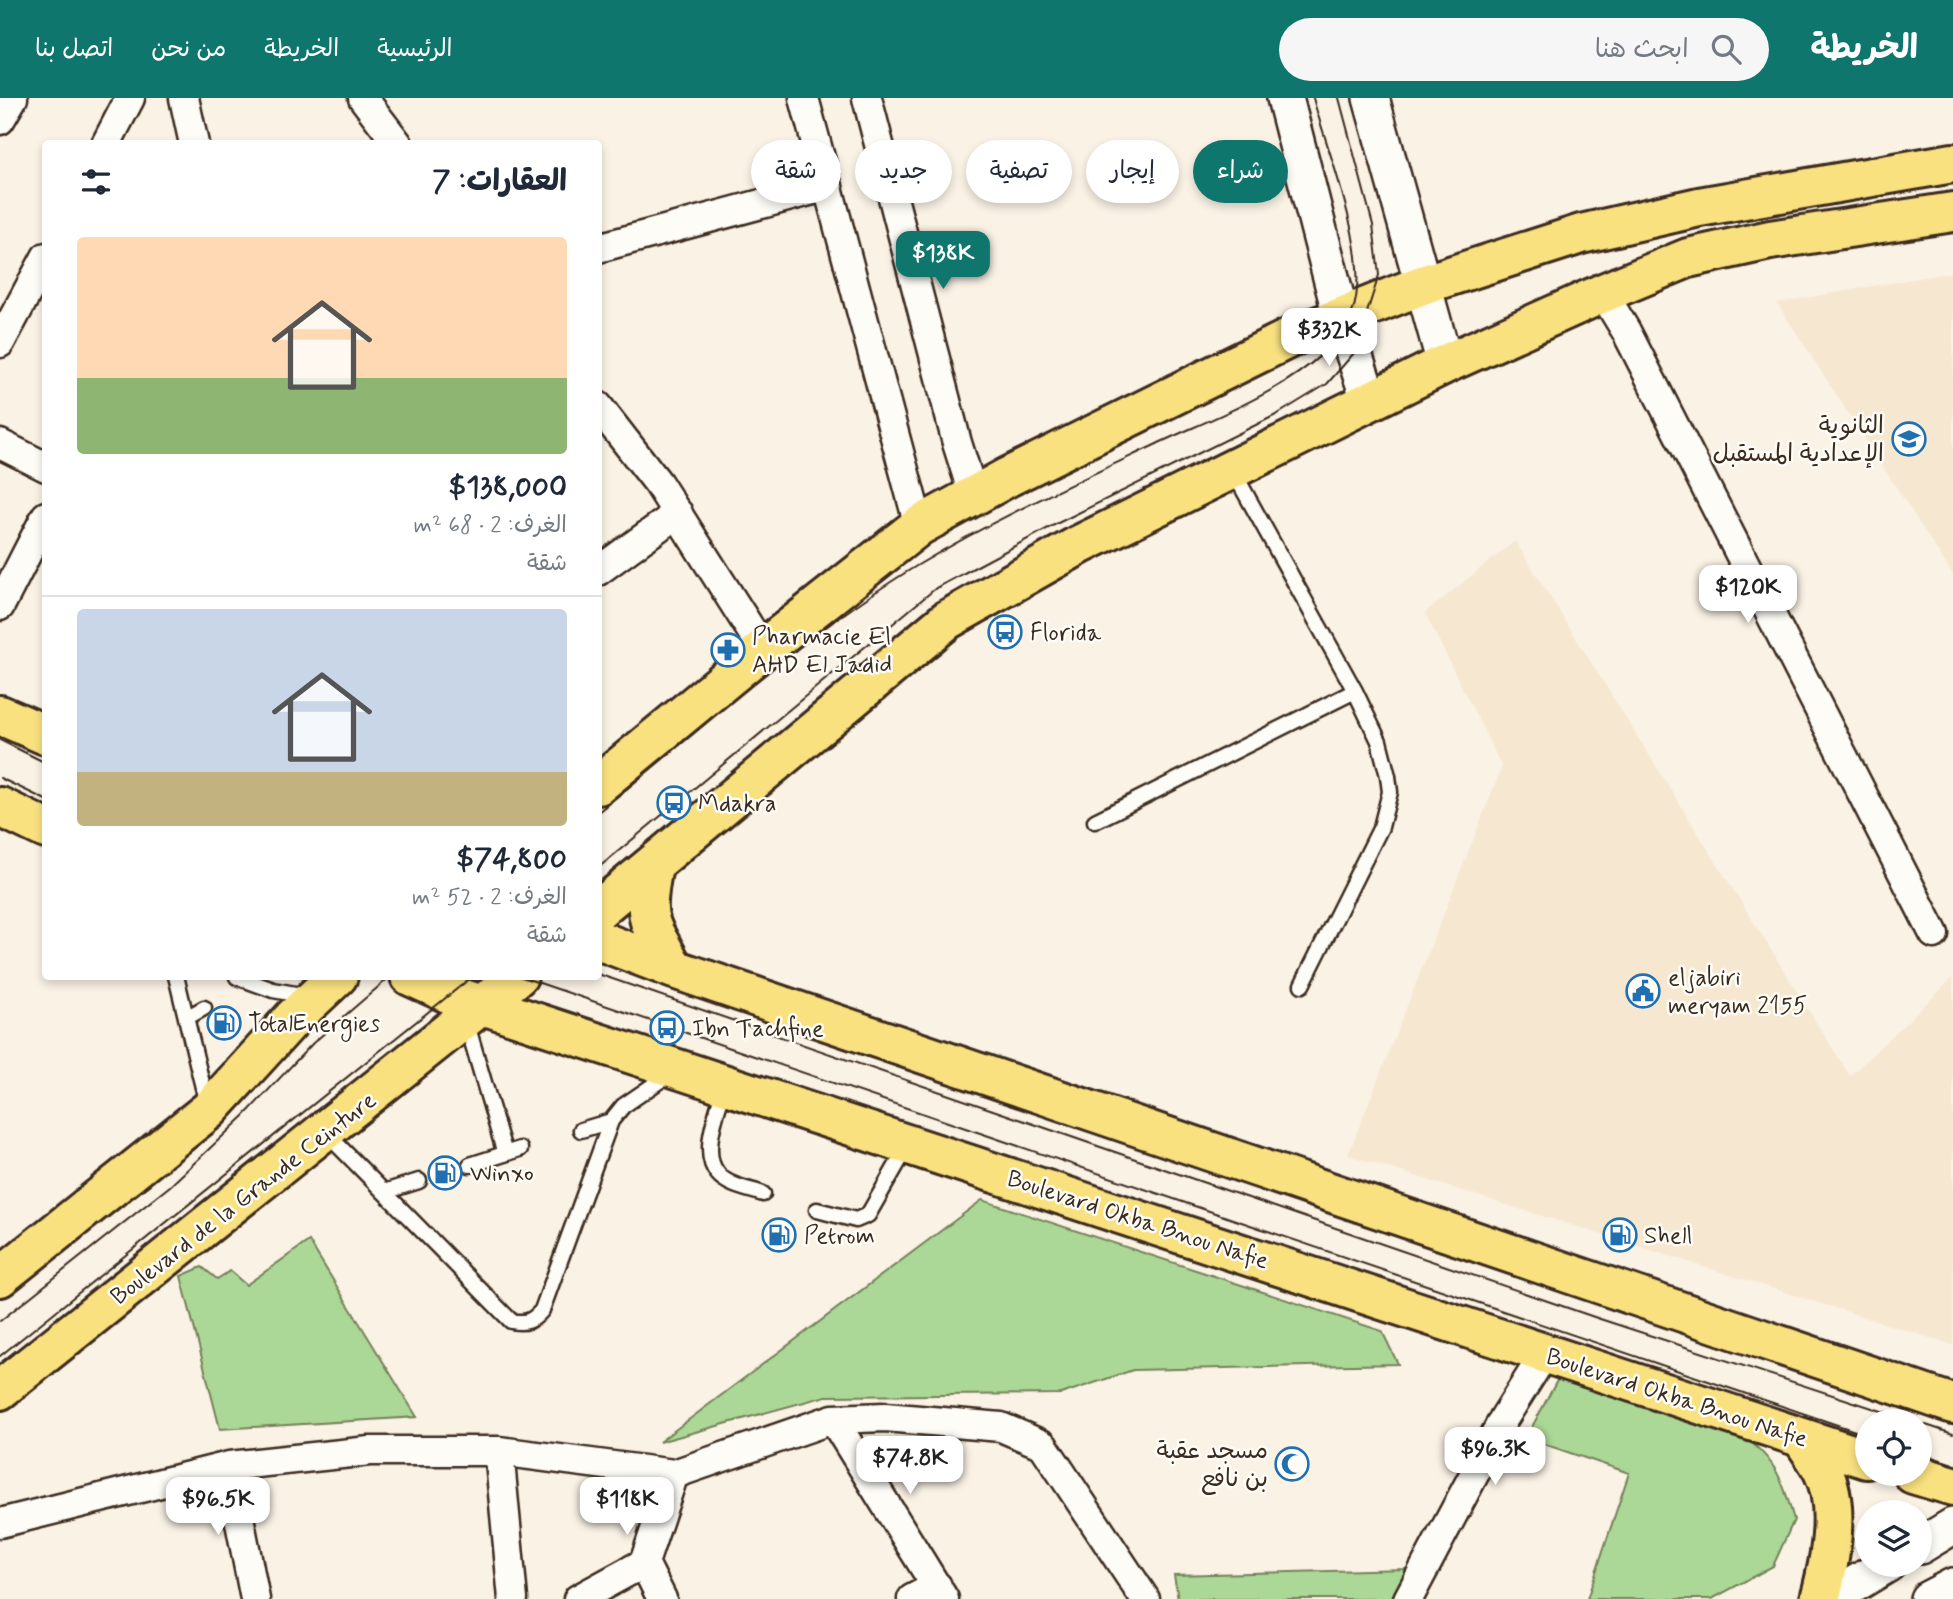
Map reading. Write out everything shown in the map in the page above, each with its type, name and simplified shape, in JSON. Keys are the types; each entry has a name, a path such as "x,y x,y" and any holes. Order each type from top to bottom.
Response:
{"main road":[{"path":"602,782 763,649 919,526 974,496 1341,316 1422,285 1580,234 1699,207 1953,163"},
{"path":"602,907 947,620 1079,545 1446,364 1602,293 1688,258 1770,240 1953,212"},
{"path":"0,715 42,733"},
{"path":"0,807 42,827"},
{"path":"653,866 645,907 651,926 674,969"},
{"path":"602,942 674,969 1953,1404"},
{"name":"Boulevard Okba Bnou Nafie","path":"419,980 452,995 475,1011 725,1083 1855,1455"},
{"name":"Boulevard de la Grande Ceinture","path":"0,1390 326,1133 513,980"},
{"path":"0,1277 209,1110 327,987"},
{"path":"1802,1438 1824,1471 1830,1494 1830,1547 1821,1599"},
{"path":"1932,1480 1953,1486"}],"street":[{"path":"0,120 13,98"},
{"path":"108,140 130,98"},
{"path":"184,98 193,140"},
{"path":"363,98 395,140"},
{"path":"804,98 815,140"},
{"path":"867,98 957,443 974,496"},
{"path":"1285,98 1341,316 1370,402"},
{"path":"1371,98 1446,364"},
{"path":"602,247 765,203"},
{"path":"833,203 919,526"},
{"path":"0,343 42,264"},
{"path":"1602,293 1626,331 1934,934"},
{"path":"602,411 678,513 734,607 763,649"},
{"path":"0,444 42,465"},
{"path":"602,568 678,513"},
{"path":"4,589 42,523"},
{"path":"1408,1599 1504,1418 1545,1353"},
{"path":"0,1523 229,1466 370,1451 499,1451 674,1474 833,1419 885,1417 1001,1427 1043,1445 1144,1599"},
{"path":"833,1419 931,1595"},
{"path":"499,1451 513,1599"},
{"path":"229,1466 255,1599"},
{"path":"578,1599 610,1592 644,1563 674,1474"},
{"path":"1932,1539 1953,1526"},
{"path":"644,1563 662,1599"},
{"path":"1830,1599 1866,1577"},
{"path":"1928,1599 1953,1587"}],"lane":[{"path":"1233,470 1355,691 1384,754 1390,792 1381,827 1302,985"},
{"path":"1095,821 1355,691"},
{"path":"177,980 209,1110"},
{"path":"241,982 273,990 327,987"},
{"path":"186,1018 204,1008"},
{"path":"475,1011 505,1154"},
{"path":"326,1133 511,1321 523,1324 534,1319 542,1310 611,1121 623,1106 678,1068"},
{"path":"725,1083 711,1146 711,1162 718,1175 731,1184 763,1194"},
{"path":"581,1130 611,1121"},
{"path":"817,1210 856,1220 868,1215 909,1144"},
{"path":"470,1165 520,1149"},
{"path":"384,1192 419,1181"}],"shaded area":[{"name":"الثانوية الإعدادية المستقبل","path":"1953,272 1953,575 1777,303"},
{"path":"1515,541 1850,1076 1953,978 1953,1345 1348,1155 1502,767 1425,613"}],"green space":[{"path":"982,1200 1382,1331 1398,1364 1133,1370 1061,1394 826,1396 659,1442"},
{"path":"309,1241 417,1417 220,1429 181,1276 202,1267 217,1279 230,1271 246,1285"},
{"path":"1559,1377 1734,1429 1748,1439 1767,1458 1780,1478 1794,1520 1773,1566 1712,1599 1587,1599 1629,1473 1526,1438"},
{"path":"1406,1569 1403,1594 1398,1599 1178,1599 1174,1575"}],"tram line":[{"path":"602,809 754,683 834,621 918,565 1036,502 1267,392 1319,357 1338,336 1352,313 1357,291 1357,265 1346,207 1313,98"},
{"path":"602,865 936,588 1056,524 1278,414 1327,384 1354,353 1379,275 1373,225 1339,98"},
{"path":"0,740 42,761"},
{"path":"0,778 42,798"},
{"path":"602,975 1597,1318 1875,1409"},
{"path":"0,1321 170,1186 244,1116 313,1043 386,980"},
{"path":"0,1356 468,980"},
{"path":"531,980 1855,1431"},
{"path":"1932,1427 1953,1434"},
{"path":"1932,1457 1953,1464"}],"place":[{"name":"الثانوية الإعدادية المستقبل","path":"1909,439"},
{"name":"Florida","path":"1005,632"},
{"name":"Pharmacie El AHD El Jadid","path":"728,650"},
{"name":"Mdakra","path":"674,803"},
{"name":"eljabiri meryam 2155","path":"1643,991"},
{"name":"TotalEnergies","path":"224,1023"},
{"name":"Ibn Tachfine","path":"667,1028"},
{"name":"Winxo","path":"445,1173"},
{"name":"Petrom","path":"779,1235"},
{"name":"Shell","path":"1620,1235"},
{"name":"مسجد عقبة بن نافع","path":"1292,1464"}]}
